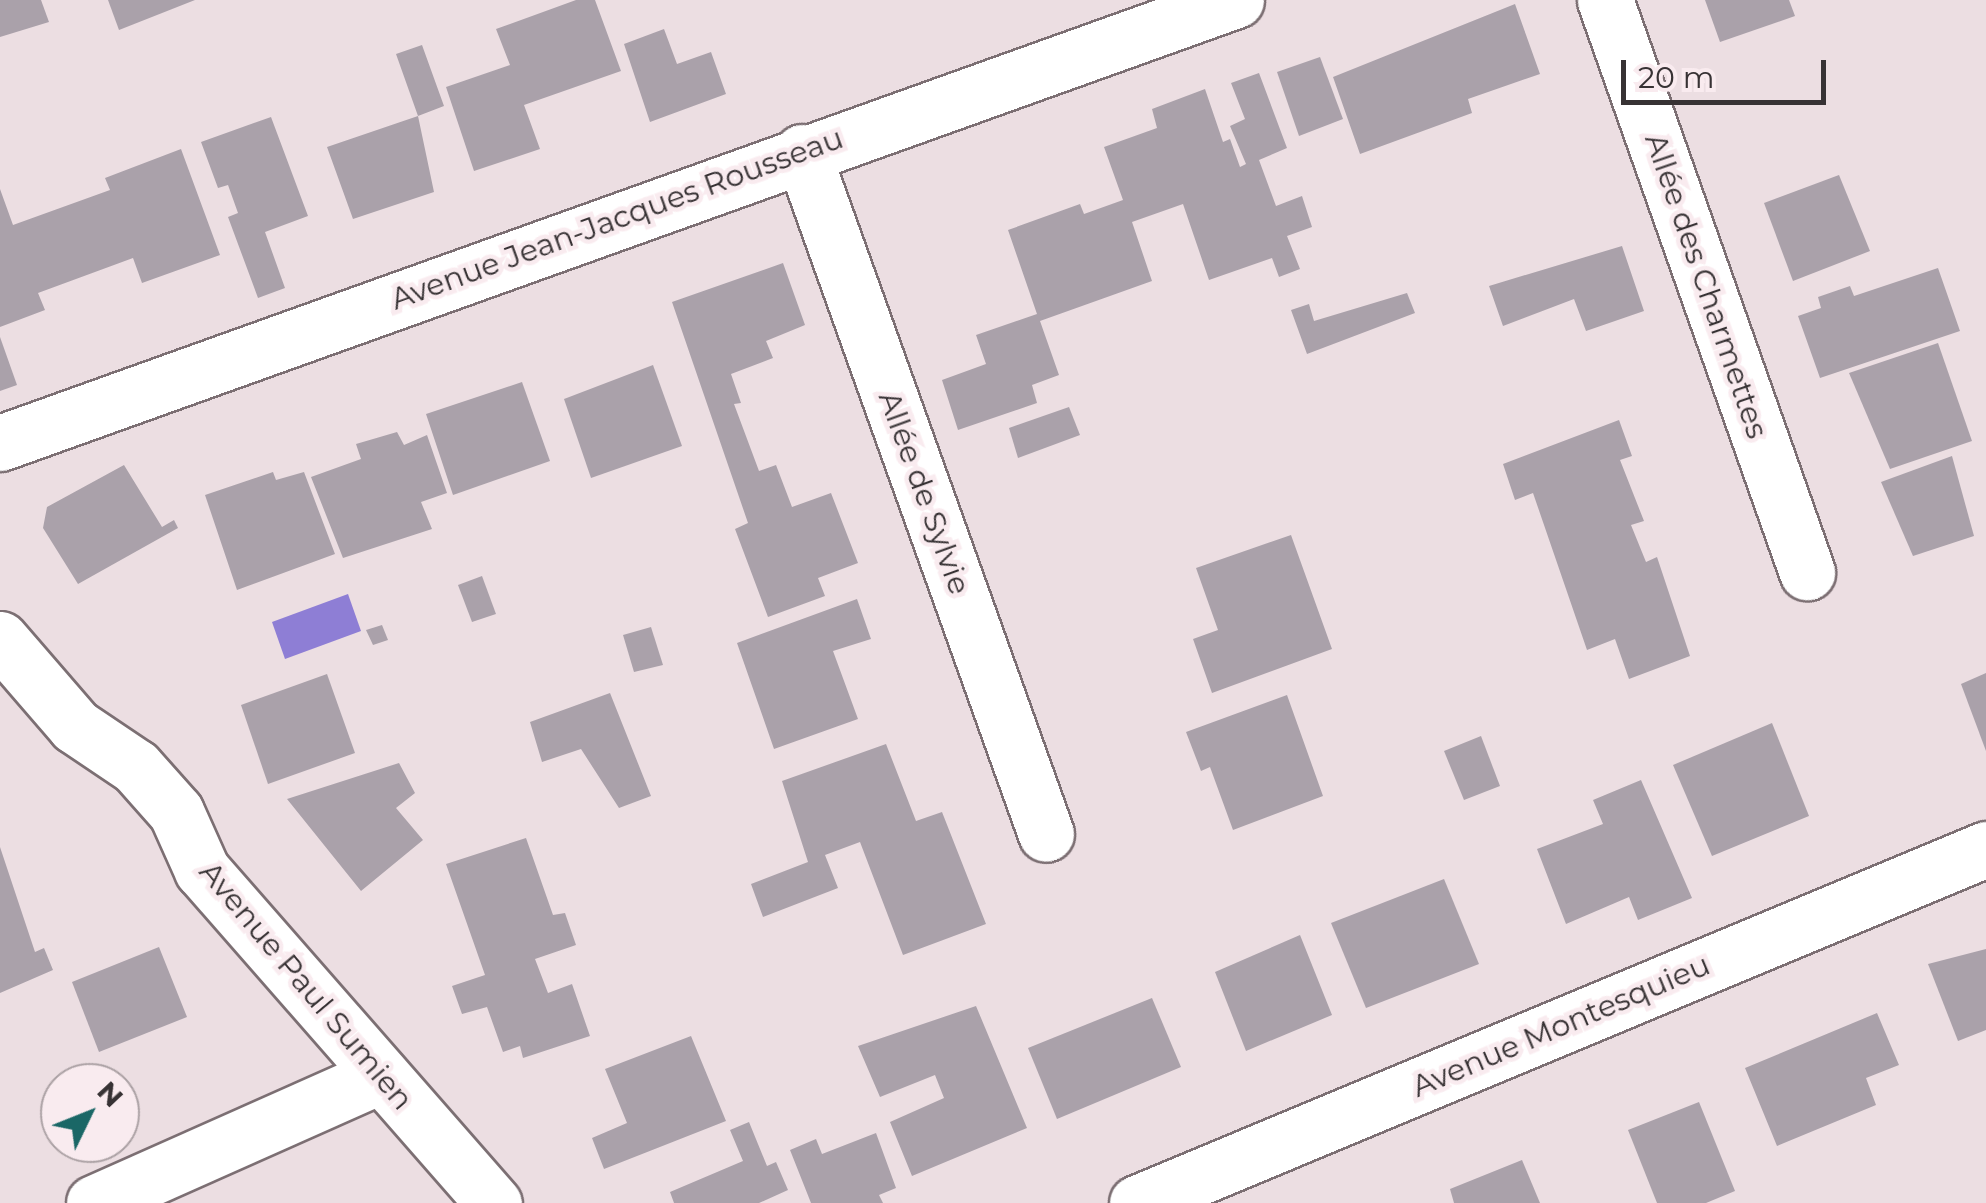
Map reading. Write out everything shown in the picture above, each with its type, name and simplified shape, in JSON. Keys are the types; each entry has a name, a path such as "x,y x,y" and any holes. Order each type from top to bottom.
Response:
{"street":[{"name":"Avenue Jean-Jacques Rousseau","path":"0,443 802,152 1236,0"},
{"name":"Allée des Charmettes","path":"1605,0 1807,572"},
{"name":"Allée de Sylvie","path":"802,152 1046,834"},
{"name":"Avenue Paul Sumien","path":"0,638 75,726 136,768 176,812 202,870 494,1203"},
{"name":"Avenue Montesquieu","path":"1137,1203 1986,849"},
{"path":"94,1203 380,1075"}],"shaded area":[{"path":"348,594 361,631 285,659 272,622"}],"building":[{"path":"0,0 41,0 49,22 0,37"},
{"path":"108,0 195,0 119,30"},
{"path":"576,0 595,0 621,71 524,105 540,149 474,171 446,87 510,65 496,29"},
{"path":"1705,0 1789,0 1795,16 1720,42"},
{"path":"1515,4 1540,74 1468,99 1472,113 1360,154 1333,77"},
{"path":"664,29 677,64 711,52 726,94 650,122 624,44"},
{"path":"422,45 444,106 418,116 396,54"},
{"path":"1320,57 1343,119 1299,136 1277,72"},
{"path":"1259,73 1287,148 1259,160 1276,206 1302,196 1312,227 1287,236 1300,269 1279,277 1272,258 1209,280 1183,204 1132,222 1152,281 1040,321 1059,375 1032,385 1037,403 958,430 942,380 986,364 976,335 1037,314 1008,230 1080,204 1084,214 1123,200 1104,147 1157,128 1152,109 1205,89 1223,142 1230,139 1240,167 1246,164 1230,126 1245,119 1231,83"},
{"path":"418,116 434,192 353,219 327,147"},
{"path":"271,117 308,216 265,232 285,288 258,298 228,217 238,213 228,185 218,188 201,142"},
{"path":"181,149 220,255 142,283 133,258 38,293 45,310 0,327 0,189 13,225 110,190 105,178"},
{"path":"1839,175 1870,251 1793,281 1764,203"},
{"path":"1622,246 1644,311 1586,331 1574,299 1503,326 1489,286"},
{"path":"783,263 805,325 766,341 773,358 731,374 741,403 734,404 759,471 776,465 792,507 831,493 858,563 818,578 825,596 768,617 735,529 748,523 672,302"},
{"path":"1938,268 1960,331 1820,378 1798,316 1821,308 1818,297 1850,286 1854,296"},
{"path":"1407,293 1415,313 1307,354 1291,310 1309,304 1314,321"},
{"path":"0,337 17,385 0,391"},
{"path":"1938,343 1972,441 1890,469 1849,373"},
{"path":"653,365 682,446 591,478 564,399"},
{"path":"522,382 550,461 453,495 426,414"},
{"path":"1069,407 1080,435 1018,458 1009,428"},
{"path":"1619,420 1632,456 1620,460 1644,521 1631,525 1646,562 1657,557 1690,656 1629,679 1615,639 1587,650 1533,493 1515,500 1503,464"},
{"path":"397,432 404,445 427,435 447,493 421,502 432,529 343,558 311,477 361,459 356,444"},
{"path":"1952,456 1974,536 1913,556 1881,482"},
{"path":"124,465 162,527 174,520 178,528 78,584 43,528 47,507"},
{"path":"273,472 276,480 304,472 335,554 237,590 205,495"},
{"path":"1291,535 1332,649 1212,693 1193,639 1218,630 1196,568"},
{"path":"482,576 496,614 472,622 458,585"},
{"path":"857,599 871,639 833,651 858,719 774,749 737,643"},
{"path":"382,625 388,640 373,645 366,630"},
{"path":"651,627 663,665 634,672 623,635"},
{"path":"1986,673 1986,751 1961,684"},
{"path":"327,674 355,753 268,784 241,705"},
{"path":"610,693 651,796 619,808 581,749 542,762 530,722"},
{"path":"1287,695 1323,796 1233,830 1210,767 1201,771 1186,732"},
{"path":"1772,723 1809,816 1712,856 1673,765"},
{"path":"1481,736 1500,786 1464,800 1444,751"},
{"path":"886,744 916,821 942,812 986,924 903,955 860,842 825,855 838,888 763,917 751,884 808,862 782,781"},
{"path":"399,763 415,793 396,808 423,840 361,891 287,799"},
{"path":"1641,780 1692,898 1638,920 1629,897 1566,924 1537,849 1603,824 1593,800"},
{"path":"526,838 553,915 565,913 576,945 535,959 548,993 572,984 590,1036 523,1058 520,1046 503,1052 487,1007 462,1014 452,986 485,975 446,864"},
{"path":"0,847 35,952 44,948 53,970 0,993"},
{"path":"1444,879 1479,964 1366,1008 1331,923"},
{"path":"1300,935 1332,1015 1246,1051 1215,972"},
{"path":"159,947 187,1017 99,1052 72,982"},
{"path":"1986,949 1986,1030 1958,1041 1928,964"},
{"path":"1152,998 1181,1067 1057,1119 1028,1048"},
{"path":"976,1006 1027,1128 912,1176 890,1122 944,1098 935,1075 880,1097 858,1046"},
{"path":"1877,1013 1899,1065 1866,1078 1876,1105 1777,1146 1745,1068"},
{"path":"691,1036 726,1121 604,1169 592,1138 627,1123 605,1069"},
{"path":"1699,1102 1735,1191 1706,1203 1657,1203 1628,1130"},
{"path":"749,1122 767,1166 776,1162 788,1190 759,1203 674,1203 670,1192 743,1161 730,1130"},
{"path":"876,1133 896,1188 879,1195 883,1203 811,1203 790,1150 816,1139 822,1154"},
{"path":"1522,1160 1540,1203 1454,1203 1450,1189"}]}
